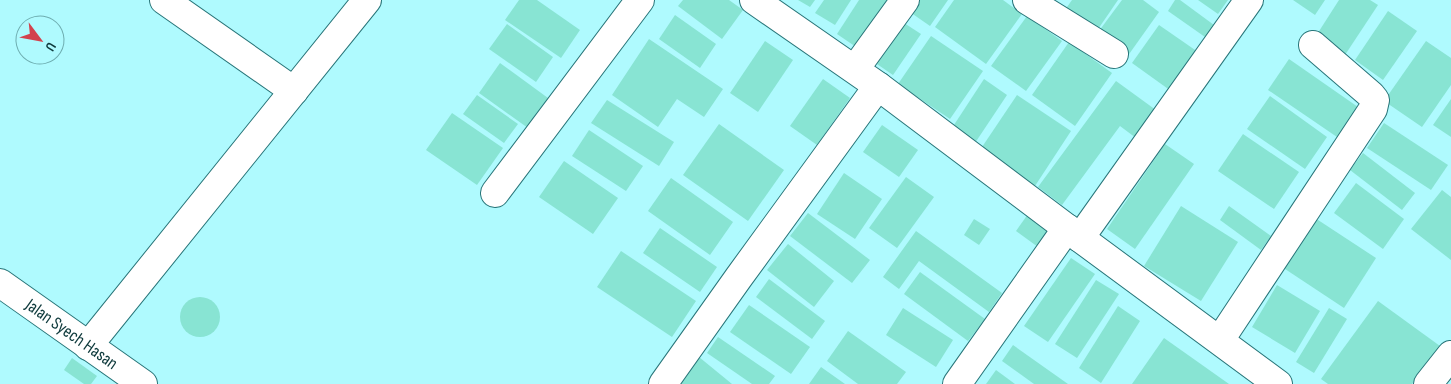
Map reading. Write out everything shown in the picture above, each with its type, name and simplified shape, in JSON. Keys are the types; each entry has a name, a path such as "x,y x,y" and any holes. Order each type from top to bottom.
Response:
{"street":[{"path":"164,0 294,91"},
{"path":"88,346 367,0"},
{"path":"495,193 640,0"},
{"path":"754,0 878,86 1073,233 1220,340 1267,381"},
{"path":"855,69 904,0"},
{"path":"1027,0 1114,54"},
{"path":"957,384 1249,0"},
{"path":"1220,340 1373,109 1375,100 1371,94 1313,45"},
{"path":"663,384 878,86"},
{"name":"Jalan Syech Hasan","path":"0,283 143,384"},
{"path":"1428,384 1451,355"}],"building":[{"path":"519,0 537,0 580,30 561,58 505,20"},
{"path":"683,0 729,0 743,10 722,39 678,6"},
{"path":"798,0 815,0 810,7"},
{"path":"824,0 851,0 835,25 815,13"},
{"path":"859,0 892,0 859,49 837,34"},
{"path":"914,0 948,0 930,26 907,10"},
{"path":"954,0 1003,0 1022,14 986,64 935,27"},
{"path":"1072,0 1118,0 1092,38 1060,17"},
{"path":"1122,0 1143,0 1159,12 1127,57 1096,35"},
{"path":"1175,0 1180,0 1214,25 1205,37 1168,11"},
{"path":"1198,0 1228,0 1218,14"},
{"path":"1293,0 1325,0 1315,15"},
{"path":"1339,0 1370,0 1378,5 1343,58 1314,39"},
{"path":"1388,11 1417,31 1383,80 1355,60"},
{"path":"675,15 716,44 700,68 659,39"},
{"path":"1027,16 1062,41 1026,91 991,66"},
{"path":"901,21 921,34 893,75 874,62"},
{"path":"507,24 553,57 536,82 489,49"},
{"path":"1159,25 1198,52 1171,91 1132,63"},
{"path":"931,36 983,71 950,119 898,84"},
{"path":"649,39 723,89 704,117 677,99 658,127 612,95"},
{"path":"765,41 793,60 758,112 730,93"},
{"path":"1426,41 1451,58 1451,85 1422,127 1384,101"},
{"path":"1069,42 1112,73 1075,126 1032,95"},
{"path":"1289,59 1358,107 1337,137 1268,90"},
{"path":"500,63 548,98 528,128 479,93"},
{"path":"823,79 850,98 817,145 790,126"},
{"path":"984,79 1007,95 975,143 952,128"},
{"path":"1116,81 1160,113 1140,141 1120,126 1062,205 1038,187"},
{"path":"477,95 518,124 504,143 463,114"},
{"path":"1017,95 1071,131 1035,186 980,150"},
{"path":"1270,96 1327,137 1305,169 1247,129"},
{"path":"1451,99 1451,137 1433,125"},
{"path":"607,100 674,142 659,166 591,123"},
{"path":"452,113 503,148 477,185 426,150"},
{"path":"1384,123 1448,165 1431,190 1367,148"},
{"path":"719,124 784,170 748,221 683,175"},
{"path":"882,125 918,150 899,177 863,152"},
{"path":"589,130 643,166 626,191 572,156"},
{"path":"1243,134 1299,172 1274,209 1218,171"},
{"path":"1165,144 1194,164 1135,249 1107,229"},
{"path":"1363,153 1415,193 1402,210 1350,170"},
{"path":"564,161 618,198 593,234 539,197"},
{"path":"844,173 882,199 855,239 817,214"},
{"path":"906,177 934,197 897,248 869,228"},
{"path":"671,178 733,222 710,255 648,211"},
{"path":"1356,183 1404,219 1383,249 1334,213"},
{"path":"1442,190 1451,197 1451,260 1411,229"},
{"path":"1181,206 1238,242 1201,301 1144,266"},
{"path":"1229,206 1271,236 1261,250 1220,220"},
{"path":"808,213 870,260 852,283 790,236"},
{"path":"1028,214 1050,230 1038,247 1016,231"},
{"path":"1315,218 1376,258 1344,308 1282,267"},
{"path":"974,219 990,229 979,245 964,235"},
{"path":"660,228 717,267 700,292 643,253"},
{"path":"916,231 1002,293 989,312 919,261 899,289 883,277"},
{"path":"788,244 834,281 814,307 767,270"},
{"path":"621,251 696,301 672,337 597,287"},
{"path":"1071,258 1095,274 1048,342 1024,326"},
{"path":"920,272 985,319 968,341 904,294"},
{"path":"769,279 825,321 812,339 756,297"},
{"path":"1096,280 1119,294 1077,358 1055,344"},
{"path":"1277,285 1320,311 1295,353 1252,327"},
{"path":"204,297 211,300 217,306 220,317 219,325 211,334 204,337 196,337 189,334 181,325 180,313 183,306 192,298"},
{"path":"1378,301 1440,346 1412,384 1328,384 1321,379"},
{"path":"749,305 810,347 791,374 730,332"},
{"path":"1118,306 1140,321 1101,383 1079,368"},
{"path":"903,308 953,340 936,367 886,335"},
{"path":"1329,308 1347,319 1314,373 1296,362"},
{"path":"848,331 906,372 897,384 858,384 827,361"},
{"path":"718,337 775,376 769,384 752,384 707,353"},
{"path":"1164,338 1229,384 1132,384"},
{"path":"1013,345 1068,384 1034,384 1002,361"},
{"path":"699,357 732,384 681,384 678,381"},
{"path":"72,358 97,376 91,384 84,384 64,370"},
{"path":"821,367 845,384 809,384"},
{"path":"996,370 1015,384 986,384"}]}
